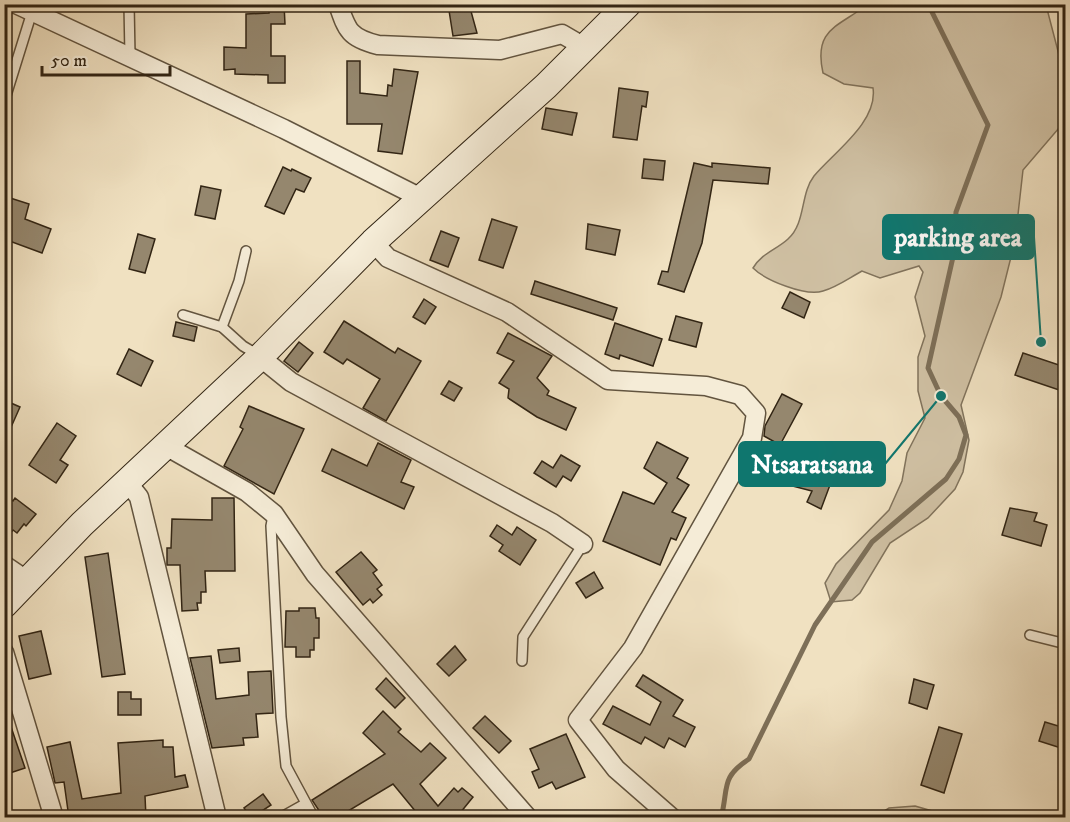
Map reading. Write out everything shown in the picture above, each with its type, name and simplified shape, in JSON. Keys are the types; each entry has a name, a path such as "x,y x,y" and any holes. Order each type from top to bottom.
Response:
{"main road":[{"path":"4,605 82,524 164,445 261,357 373,242 586,48 628,4"}],"street":[{"path":"338,4 348,31 362,40 378,45 500,50 562,34 586,48"},
{"path":"24,8 284,129 421,198"},
{"path":"373,242 388,258 507,312 608,380 706,386 740,395 756,412 752,438 633,648 578,720 616,769 672,818"},
{"path":"261,357 291,382 552,523 583,544"},
{"path":"164,445 247,492 274,514 315,574 528,818"},
{"path":"127,482 139,497 217,818"},
{"path":"4,565 28,582"},
{"path":"4,652 54,818"}],"lane":[{"path":"129,4 130,56"},
{"path":"4,102 24,8"},
{"path":"222,327 239,281 246,251"},
{"path":"183,315 222,327 243,346 261,357"},
{"path":"274,514 271,526 281,717 286,766 314,818"},
{"path":"522,661 523,637 583,544"},
{"path":"1030,635 1065,644"},
{"path":"280,818 305,804"}],"shaded area":[{"path":"868,4 1046,5 1065,78 1065,121 1023,170 1015,241 1001,297 961,405 969,440 963,472 955,489 928,518 890,543 860,593 852,600 831,602 825,583 836,564 889,510 902,481 907,453 925,418 918,391 918,357 925,336 915,297 923,272 919,266 880,278 862,271 823,291 807,292 767,278 753,268 765,255 794,232 814,176 853,136 869,113 873,101 873,88 844,84 823,73 821,58 825,37 831,30"},
{"path":"915,806 932,811 935,817 880,817 881,813 889,808"}],"building":[{"path":"269,4 284,4 285,24 271,24 271,56 285,56 285,83 268,83 268,75 235,74 235,69 224,70 224,47 246,48 246,14 269,13"},
{"path":"448,4 469,4 477,33 453,36"},
{"path":"347,61 360,61 360,93 387,96 388,85 392,86 394,69 418,72 402,154 378,151 382,124 347,124"},
{"path":"619,88 648,92 646,107 642,106 637,140 613,137"},
{"path":"546,108 577,113 572,135 542,129"},
{"path":"644,159 665,161 663,180 642,178"},
{"path":"694,163 712,167 712,163 770,168 768,184 713,180 702,243 684,292 658,284 662,271 668,272"},
{"path":"283,167 311,178 304,192 296,189 284,214 265,206"},
{"path":"201,186 221,190 215,219 195,215"},
{"path":"4,196 29,204 25,219 51,229 42,253 4,239"},
{"path":"492,219 517,227 503,268 479,260"},
{"path":"588,224 620,230 615,255 586,249"},
{"path":"441,231 459,238 448,267 430,260"},
{"path":"138,234 155,239 145,273 129,269"},
{"path":"535,281 617,308 613,320 531,294"},
{"path":"790,292 810,302 804,318 782,308"},
{"path":"424,299 436,307 425,324 413,317"},
{"path":"676,316 702,323 696,347 669,340"},
{"path":"344,321 395,353 398,348 421,361 386,421 363,408 380,379 347,359 343,364 324,352"},
{"path":"176,322 197,327 194,341 173,336"},
{"path":"615,323 662,339 653,366 620,355 619,359 605,354"},
{"path":"508,333 552,356 537,378 549,391 547,395 576,408 566,430 537,417 508,398 509,389 499,383 514,361 497,353"},
{"path":"299,342 313,353 298,372 284,361"},
{"path":"129,349 153,361 141,386 117,374"},
{"path":"1023,353 1065,367 1065,392 1015,375"},
{"path":"449,381 462,388 454,401 441,394"},
{"path":"782,394 802,404 780,445 764,436 765,426"},
{"path":"4,400 20,407 4,443"},
{"path":"249,406 304,429 274,494 224,466 243,429 240,427"},
{"path":"57,423 76,436 60,460 68,465 56,483 29,465"},
{"path":"657,442 688,458 677,478 689,485 672,512 686,518 676,540 671,538 660,565 603,541 623,492 654,504 667,483 644,468"},
{"path":"378,443 411,460 401,482 414,487 404,509 322,471 332,449 367,466"},
{"path":"813,445 829,449 824,473 833,477 821,509 807,502 812,491 773,481 781,452 809,459"},
{"path":"561,455 580,466 571,481 563,476 556,487 534,473 542,461 553,468"},
{"path":"4,494 13,501 15,498 36,514 26,526 24,524 17,533 13,530 4,541"},
{"path":"212,498 234,498 235,571 205,571 206,592 201,592 201,603 197,603 198,610 182,611 180,565 167,565 167,548 171,548 172,519 212,520"},
{"path":"1010,508 1037,513 1034,521 1047,525 1041,546 1002,535"},
{"path":"497,525 512,535 517,527 536,540 520,565 499,551 503,545 490,536"},
{"path":"361,552 377,570 373,573 382,585 377,589 382,595 373,603 370,599 363,605 336,572"},
{"path":"108,553 125,674 102,677 85,557"},
{"path":"594,572 603,588 586,598 576,583"},
{"path":"299,608 315,608 316,618 319,618 319,638 314,638 314,650 310,650 310,657 296,657 296,647 285,647 286,611 299,611"},
{"path":"41,631 51,674 29,679 19,636"},
{"path":"455,646 466,660 449,676 437,664"},
{"path":"239,648 240,661 220,663 218,650"},
{"path":"211,656 216,699 249,695 248,672 271,671 273,713 256,714 258,737 243,738 244,745 212,748 190,658"},
{"path":"643,675 683,700 673,716 695,727 685,747 669,738 664,748 645,737 641,744 603,724 613,706 650,725 661,702 636,686"},
{"path":"386,678 405,698 395,708 376,689"},
{"path":"914,679 934,685 927,709 909,703"},
{"path":"118,692 131,692 131,699 141,699 141,715 118,715"},
{"path":"383,711 401,729 398,732 421,752 430,743 446,758 420,784 438,806 454,788 458,792 462,788 473,797 456,818 421,818 393,784 348,811 352,818 324,818 312,800 385,754 363,733"},
{"path":"7,715 25,768 4,775 4,716"},
{"path":"485,716 511,741 499,753 473,728"},
{"path":"1045,722 1065,728 1061,748 1039,741"},
{"path":"939,727 962,734 944,793 921,785"},
{"path":"566,734 585,777 556,789 552,782 539,788 532,772 539,769 530,749"},
{"path":"163,740 163,747 173,747 175,777 185,775 188,787 145,796 146,818 125,818 125,814 69,818 64,782 55,783 47,747 70,742 82,799 121,793 118,743"},
{"path":"263,794 271,805 251,818 244,808"}],"waterway":[{"path":"721,818 727,784 734,772 749,759 815,625 872,542 946,479 959,459 966,435 959,417 941,396 928,368 953,257 956,212 988,125 928,4"}],"place":[{"name":"parking area","path":"1041,342"},
{"name":"Ntsaratsana","path":"941,396"}]}
